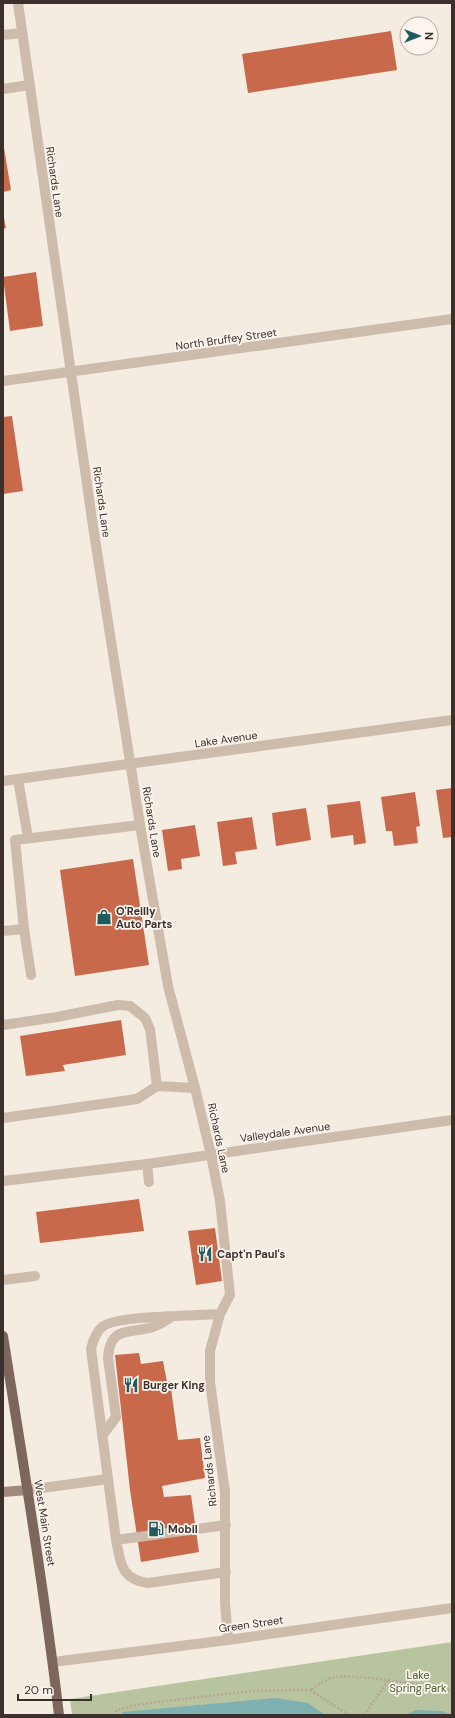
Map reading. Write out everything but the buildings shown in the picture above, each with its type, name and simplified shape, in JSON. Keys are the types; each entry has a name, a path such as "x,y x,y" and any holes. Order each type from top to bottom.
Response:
{"main road":[{"name":"West Main Street","path":"3,1336 28,1490 53,1662 59,1715"},
{"path":"3,1492 28,1490"}],"street":[{"name":"Richards Lane","path":"18,3 94,533 140,825 168,986 195,1088 220,1201 230,1295 220,1314 210,1351 210,1382 225,1492 225,1603 228,1640"},
{"path":"3,35 22,33"},
{"path":"3,88 30,85"},
{"name":"North Bruffey Street","path":"3,381 452,319"},
{"name":"Lake Avenue","path":"3,780 452,720"},
{"path":"18,779 28,838"},
{"path":"31,975 24,928 15,840 140,825"},
{"path":"3,931 24,928"},
{"path":"3,1025 57,1017 118,1005 130,1006 145,1018 150,1029 157,1086"},
{"path":"3,1118 137,1099 157,1086 195,1088"},
{"name":"Valleydale Avenue","path":"3,1182 147,1164 452,1120"},
{"path":"147,1164 149,1182"},
{"path":"3,1280 35,1276"},
{"path":"220,1314 155,1317 113,1322 102,1326 96,1334 91,1348 116,1540 122,1566 128,1575 136,1581 148,1583 226,1572"},
{"path":"102,1436 116,1417 108,1358 112,1339 119,1333 154,1327 172,1317"},
{"path":"28,1490 108,1479"},
{"path":"116,1540 226,1525"},
{"name":"Green Street","path":"53,1662 228,1640 452,1608"}],"path":[{"path":"113,1715 117,1710 149,1703 251,1691 310,1690 333,1677 360,1677 452,1691"},
{"path":"364,1715 388,1681"},
{"path":"310,1690 349,1715"}],"green space":[{"name":"Lake Spring Park","path":"452,1642 452,1715 72,1715 70,1699"}],"water":[{"path":"275,1698 308,1703 325,1715 121,1715 123,1712"},
{"path":"416,1710 442,1711 452,1715 404,1715"}],"place":[{"name":"O'Reilly Auto Parts","path":"104,917"},
{"name":"Capt'n Paul's","path":"205,1254"},
{"name":"Burger King","path":"131,1385"},
{"name":"Mobil","path":"156,1529"}]}
